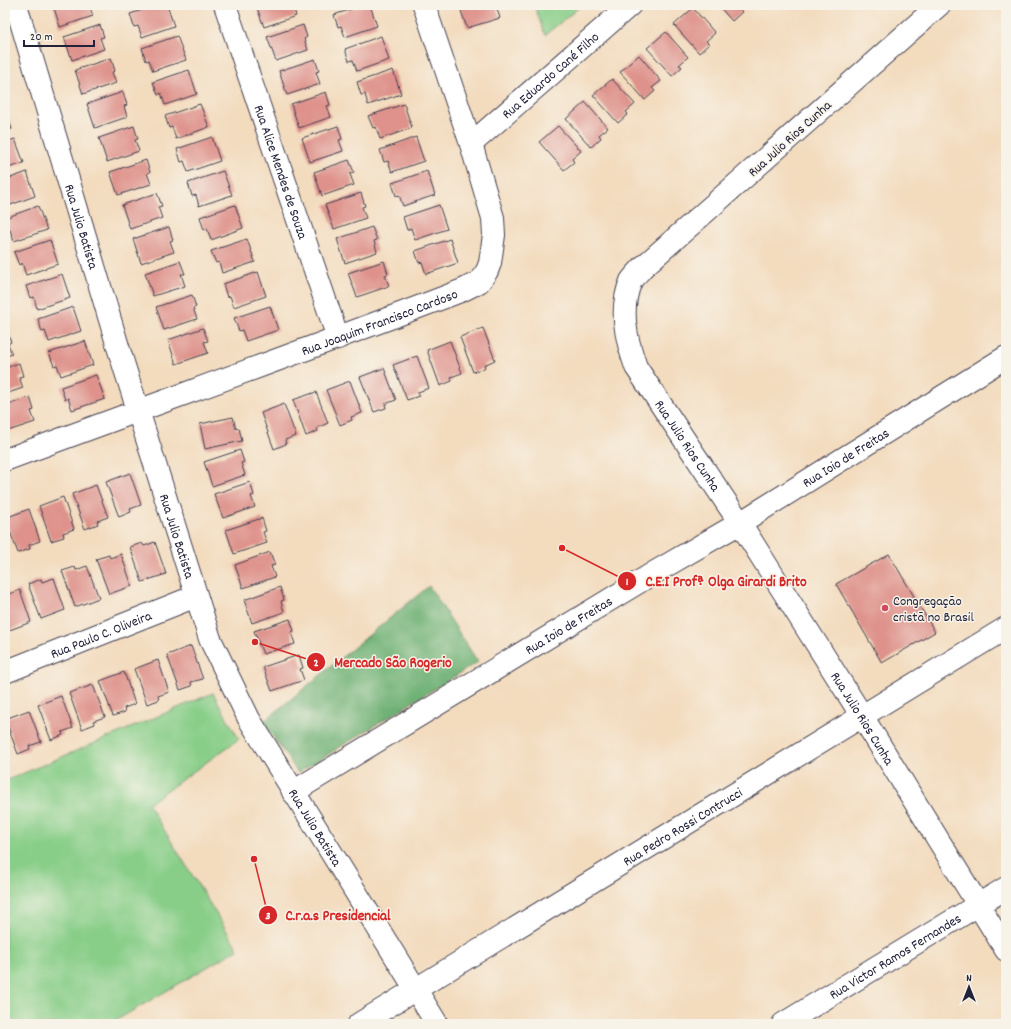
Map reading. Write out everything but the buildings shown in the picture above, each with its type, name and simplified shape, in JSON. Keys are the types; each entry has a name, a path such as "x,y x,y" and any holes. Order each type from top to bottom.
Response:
{"street":[{"name":"Rua Julio Batista","path":"16,5 138,410 210,639 249,719 437,1024"},
{"name":"Rua Alice Mendes de Souza","path":"225,5 338,338"},
{"name":"Rua Joaquim Francisco Cardoso","path":"5,460 338,338 463,290 479,282 487,271 494,245 493,218 471,144 424,5"},
{"name":"Rua Eduardo Cané Filho","path":"471,144 630,5"},
{"name":"Rua Julio Rios Cunha","path":"939,5 644,266 632,280 624,311 629,347 636,367 740,523 862,716 1006,950"},
{"name":"Rua Ioio de Freitas","path":"293,792 657,571 740,523 1006,357"},
{"name":"Rua Paulo C. Oliveira","path":"5,672 196,596"},
{"name":"Rua Pedro Rossi Contrucci","path":"359,1024 1006,628"},
{"name":"Rua Victor Ramos Fernandes","path":"784,1024 1006,888"}],"green space":[{"path":"534,5 582,5 545,35"},
{"path":"429,586 478,662 298,773 263,722"},
{"path":"213,693 239,739 148,804 238,949 110,1024 5,1024 5,781"}],"place":[{"name":"C.E.I Profª Olga Girardi Brito","path":"562,548"},
{"name":"Congregação cristã no Brasil","path":"885,608"},
{"name":"Mercado São Rogerio","path":"255,642"},
{"name":"C.r.a.s Presidencial","path":"254,859"}]}
